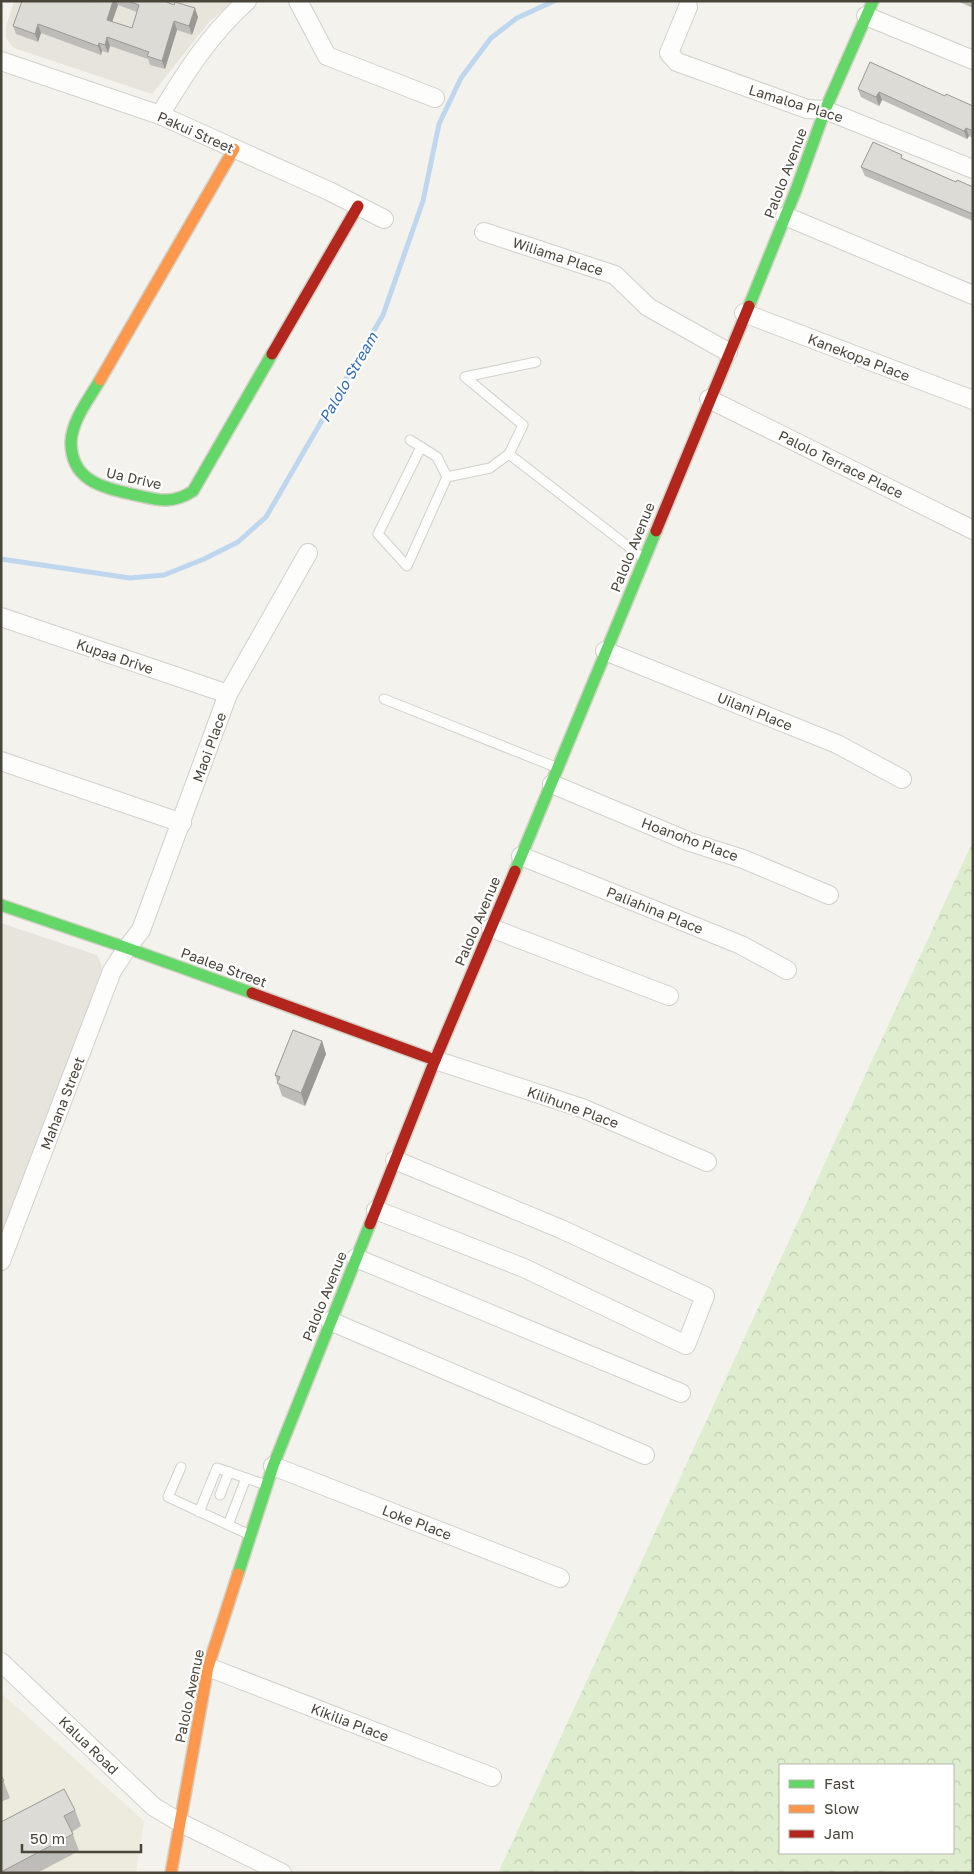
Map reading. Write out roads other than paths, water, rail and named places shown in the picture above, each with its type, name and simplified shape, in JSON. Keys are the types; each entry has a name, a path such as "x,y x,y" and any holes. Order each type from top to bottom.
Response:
{"street":[{"path":"160,115 197,55 218,28 247,1"},
{"path":"298,1 327,56 435,98"},
{"name":"Lamaloa Place","path":"688,7 669,53 677,62 807,109 825,110 973,169"},
{"path":"869,9 973,60"},
{"name":"Palolo Avenue","path":"171,1873 208,1667 273,1466 435,1060 555,776 785,216 825,110 869,9"},
{"name":"Pakui Street","path":"1,61 160,115 329,191 384,219"},
{"name":"Ua Drive","path":"234,149 74,425 70,436 70,453 80,472 89,481 100,487 172,502 184,499 194,491 358,206"},
{"path":"785,216 973,295"},
{"name":"Wiliama Place","path":"484,232 614,275 648,308 728,352"},
{"name":"Kanekopa Place","path":"744,313 973,400"},
{"name":"Palolo Terrace Place","path":"709,399 973,530"},
{"name":"Maoi Place","path":"127,948 141,930 228,694 308,553"},
{"name":"Kupaa Drive","path":"1,618 228,694"},
{"name":"Uilani Place","path":"605,651 837,744 902,779"},
{"path":"1,761 182,823"},
{"name":"Hoanoho Place","path":"555,776 690,842 743,859 829,895"},
{"name":"Paliahina Place","path":"521,856 741,945 786,970"},
{"name":"Paalea Street","path":"1,906 127,948 435,1060"},
{"path":"491,928 669,996"},
{"name":"Mahana Street","path":"2,1259 112,972 127,948"},
{"name":"Kilihune Place","path":"435,1060 582,1108 707,1162"},
{"path":"376,1210 524,1268 686,1345 705,1296 561,1229 395,1160"},
{"path":"356,1258 681,1393"},
{"path":"330,1322 645,1455"},
{"name":"Loke Place","path":"273,1466 560,1578"},
{"name":"Kalua Road","path":"1,1662 154,1807 181,1823 282,1873"},
{"name":"Kikilia Place","path":"208,1667 492,1777"}],"lane":[{"path":"448,477 490,468 508,454 523,425 465,377 536,362"},
{"path":"410,440 437,457 448,477"},
{"path":"421,447 378,534 407,566 448,477"},
{"path":"508,454 643,558"},
{"path":"384,699 555,776"},
{"path":"181,1468 168,1497 199,1512 213,1514 228,1525 250,1536"},
{"path":"199,1512 217,1468 266,1486"},
{"path":"220,1495 229,1472"},
{"path":"228,1525 246,1478"}],"waterway":[{"name":"Palolo Stream","path":"1,559 130,578 164,575 204,559 238,542 266,517 383,315 423,201 439,124 461,78 491,38 517,18 554,1"}]}
